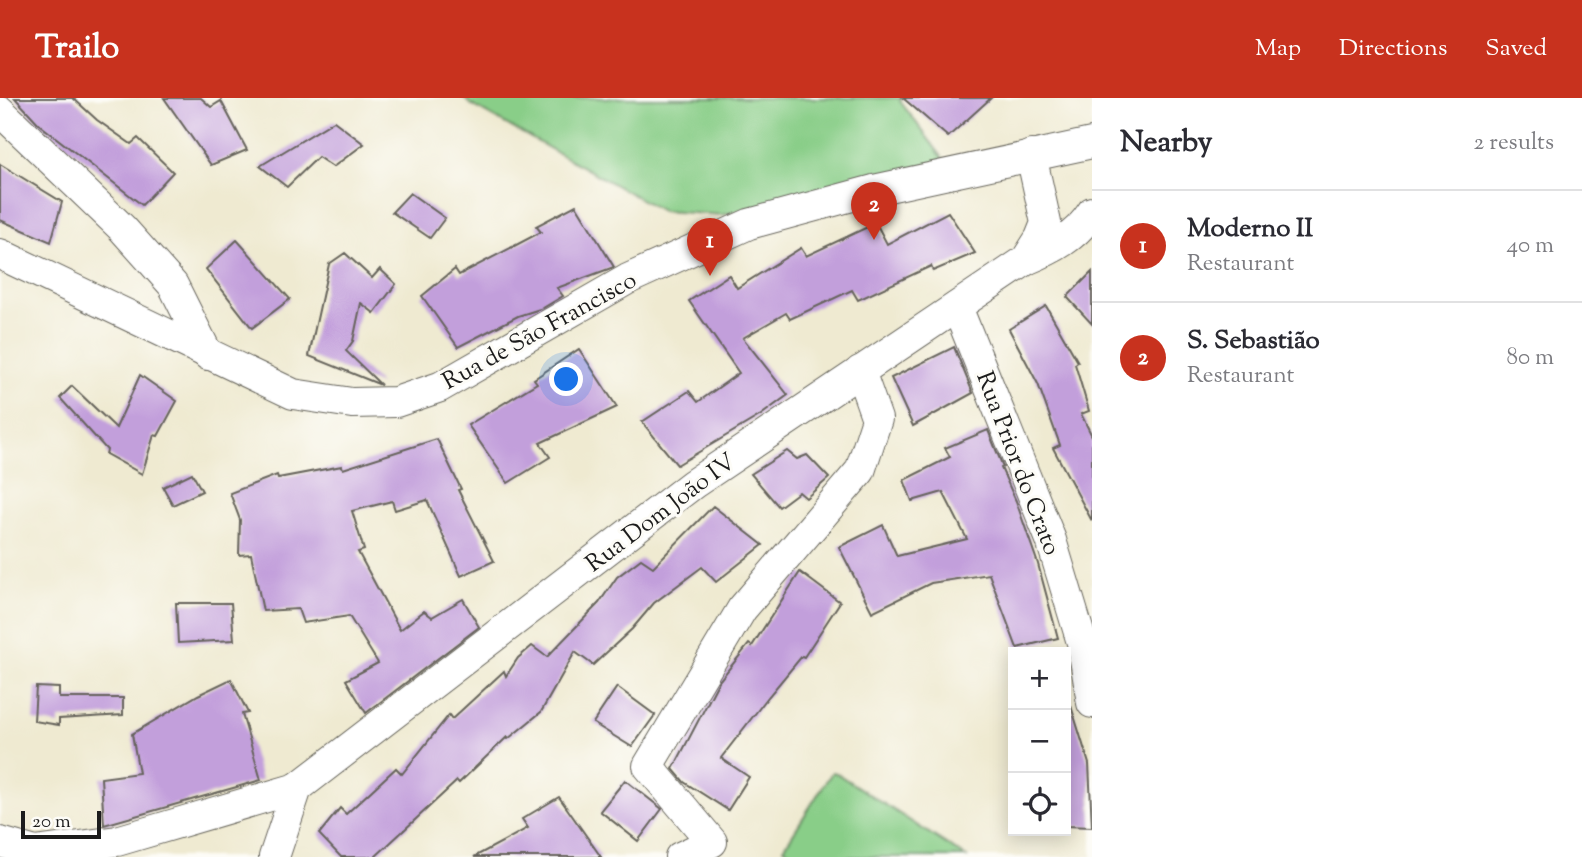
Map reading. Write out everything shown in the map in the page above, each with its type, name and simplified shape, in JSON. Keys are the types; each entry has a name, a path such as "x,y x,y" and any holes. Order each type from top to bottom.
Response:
{"street":[{"path":"0,111 122,228 173,285 208,355"},
{"name":"Rua de São Francisco","path":"0,254 293,394 352,403 396,402 440,387 628,279 749,224 874,190 1092,143"},
{"path":"1026,260 1046,223 1031,155"},
{"path":"1039,192 1058,208 1090,215"},
{"name":"Rua Dom João IV","path":"298,788 693,484 1026,260 1055,248 1075,233 1090,215"},
{"name":"Rua Prior do Crato","path":"957,307 1051,540 1083,646 1092,703"},
{"path":"680,857 712,842 648,766 742,609 860,471 877,419 860,371"},
{"path":"0,842 35,852 117,841 298,788"},
{"path":"274,857 298,788"}],"green space":[{"path":"464,98 902,98 900,101 945,161 722,215 662,211 470,104"},
{"path":"832,772 966,857 797,857 784,848"}],"building":[{"path":"15,98 73,98 97,120 131,144 138,138 173,172 142,205 40,125"},
{"path":"164,98 201,98 211,107 221,101 247,150 211,165"},
{"path":"903,98 991,98 948,137"},
{"path":"334,121 364,144 333,167 318,157 287,187 260,166"},
{"path":"0,164 62,202 51,242 0,220"},
{"path":"410,193 445,218 430,238 392,212"},
{"path":"576,205 614,267 557,288 563,296 543,308 518,316 458,347 422,296 455,269 459,275 541,232 536,226"},
{"path":"948,212 975,253 933,271 931,266 858,300 852,290 790,319 786,313 743,338 788,395 761,415 677,465 642,422 689,391 698,402 739,373 689,301 729,275 737,288 801,248 806,256 876,223 887,244"},
{"path":"237,240 290,299 252,328 206,269"},
{"path":"345,253 372,278 380,269 396,284 374,313 361,303 353,341 346,351 381,385 309,356 329,264"},
{"path":"1092,272 1092,324 1067,297"},
{"path":"1046,306 1078,362 1075,364 1089,411 1081,414 1092,436 1092,521 1053,448 1060,445 1038,384 1009,329"},
{"path":"954,347 973,393 913,426 891,378"},
{"path":"579,349 617,407 540,443 550,457 508,483 468,425 537,383 534,379"},
{"path":"140,375 177,401 158,436 154,435 142,474 106,454 107,450 60,398 72,386 116,428"},
{"path":"988,430 1038,564 1058,638 1017,647 989,574 931,583 872,612 839,547 883,525 897,556 967,539 943,492 912,501 904,480 950,457 945,448"},
{"path":"437,439 461,489 458,490 494,561 461,576 427,500 395,510 392,501 352,511 364,550 358,552 400,630 424,611 432,617 463,599 479,627 366,713 346,680 378,663 349,616 303,623 298,609 263,611 251,554 239,555 240,520 230,493 277,475 278,478 342,466 343,469"},
{"path":"787,451 797,459 807,455 829,478 806,498 799,492 779,507 751,474"},
{"path":"192,473 202,491 173,505 163,487"},
{"path":"713,506 763,545 716,582 702,567 654,603 632,629 593,665 575,652 541,712 508,739 507,737 375,857 341,857 319,834 340,808 346,814 396,768 402,774 449,715 452,719 504,671 506,676 518,658 532,646 547,657 599,603 617,577 641,559 653,567"},
{"path":"800,572 840,602 804,657 802,656 768,697 721,758 749,777 728,810 684,782 673,769 719,681 749,644 752,646"},
{"path":"176,603 231,603 234,640 178,643"},
{"path":"231,679 248,713 242,714 261,780 104,825 101,778 139,773 132,734"},
{"path":"36,687 59,688 59,698 123,698 123,715 59,719 59,725 34,721"},
{"path":"617,687 655,715 632,747 593,723"},
{"path":"1071,706 1089,764 1092,827 1071,826"},
{"path":"625,780 662,809 638,841 600,811"},
{"path":"559,797 601,857 474,857 528,828 522,819"}],"place":[{"name":"S. Sebastião","path":"874,240"},
{"name":"Moderno II","path":"710,276"}]}
